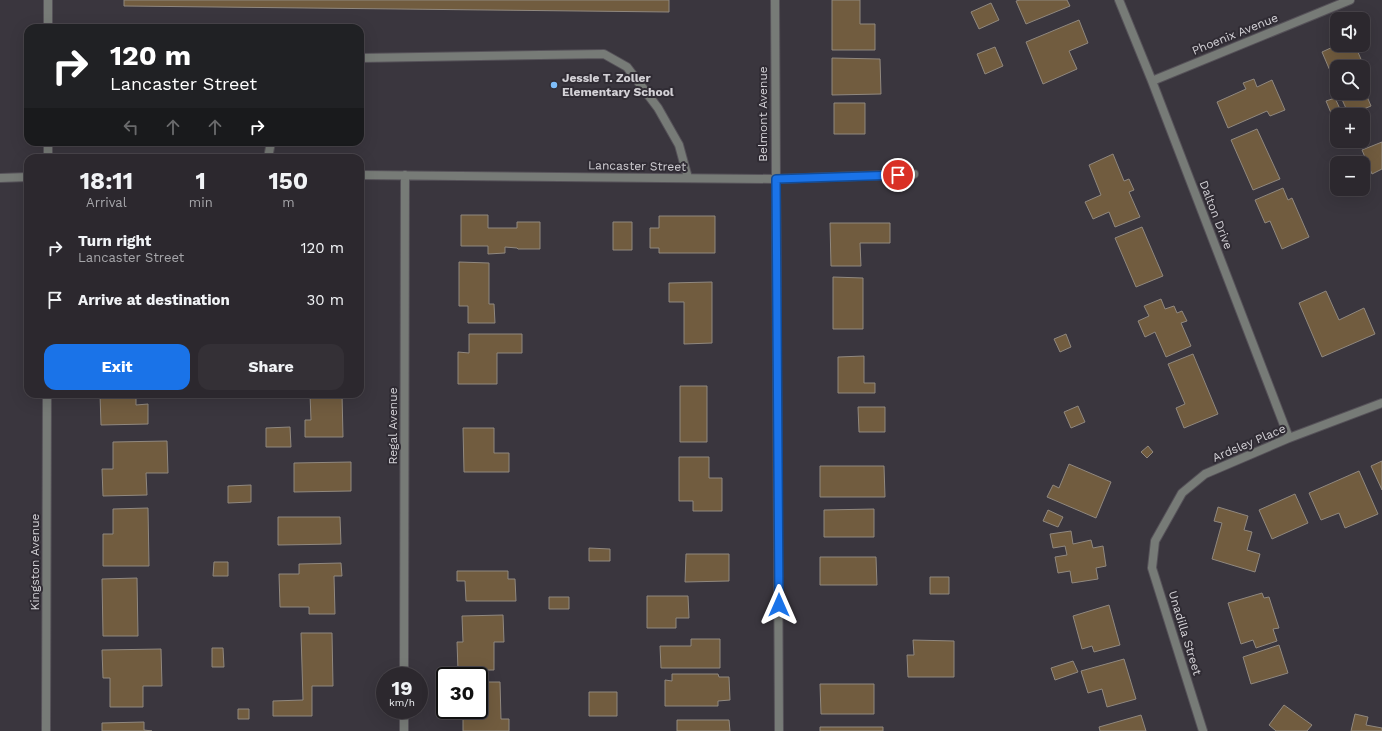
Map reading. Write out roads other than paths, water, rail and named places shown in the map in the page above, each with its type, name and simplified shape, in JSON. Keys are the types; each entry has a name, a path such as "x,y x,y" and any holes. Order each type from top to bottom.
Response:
{"street":[{"path":"48,0 48,24"},
{"name":"Belmont Avenue","path":"775,0 780,731"},
{"name":"Dalton Drive","path":"1119,0 1152,81 1290,438"},
{"name":"Phoenix Avenue","path":"1152,81 1350,0"},
{"path":"364,58 604,54 627,67 658,108 679,144 688,178"},
{"name":"Lancaster Street","path":"364,175 776,179 914,174"},
{"name":"Regal Avenue","path":"404,667 405,175"},
{"path":"0,178 24,177"},
{"name":"Kingston Avenue","path":"46,731 47,398"},
{"name":"Ardsley Place","path":"1155,541 1182,493 1205,474 1290,438 1382,403"},
{"name":"Unadilla Street","path":"1155,541 1152,568 1203,731"},
{"path":"404,719 404,731"}],"place":[{"name":"Jessie T. Zoller Elementary School","path":"554,85"}]}
